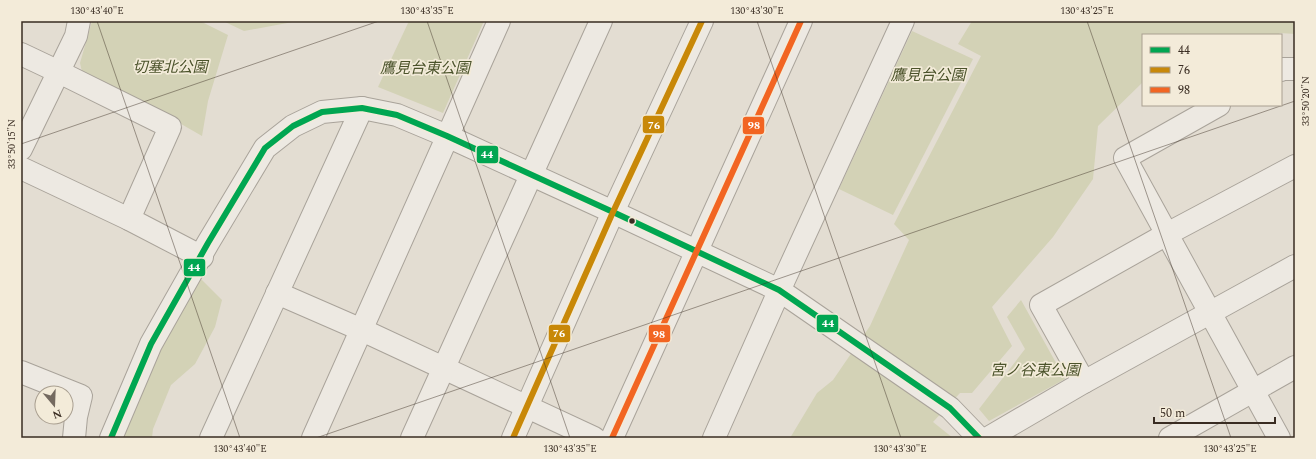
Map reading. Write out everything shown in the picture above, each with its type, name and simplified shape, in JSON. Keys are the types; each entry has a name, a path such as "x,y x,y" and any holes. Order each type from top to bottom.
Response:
{"street":[{"path":"21,149 76,36 79,21"},
{"path":"313,438 499,21"},
{"path":"412,438 601,21"},
{"path":"513,438 613,212 702,21"},
{"path":"612,438 801,21"},
{"path":"714,438 779,290 903,21"},
{"path":"21,54 170,127 129,219"},
{"path":"1282,70 1295,69"},
{"path":"1217,106 1125,158 1280,438"},
{"path":"211,438 362,108"},
{"path":"111,438 151,344 265,148 293,126 322,112 362,108 397,115 447,136 779,290 950,408 979,438"},
{"path":"1084,382 1041,306 1167,234 1295,166"},
{"path":"21,168 129,219 202,256"},
{"path":"988,438 1084,382 1295,266"},
{"path":"277,293 362,330 526,408 594,438"},
{"path":"1170,438 1295,367"},
{"path":"21,372 81,396 76,417 74,438"}],"green space":[{"name":"切塞北公園","path":"92,21 200,21 228,35 208,101 202,136 169,117 83,76 80,63"},
{"path":"223,21 298,21 244,31"},
{"name":"鷹見台東公園","path":"409,21 484,21 443,113 378,87"},
{"path":"972,21 1295,21 1295,34 1142,34 1142,83 1098,126 1093,179 1053,237 992,307 1012,346 972,393 960,393 933,422 953,438 790,438 817,393 833,380 870,326 909,240 894,224 981,56 958,44"},
{"name":"鷹見台公園","path":"912,31 973,59 893,215 839,189"},
{"path":"201,279 222,300 215,327 195,364 171,385 153,429 152,438 121,438 129,413 184,302"},
{"name":"宮ノ谷東公園","path":"1021,300 1065,379 989,421 979,409 1025,349 1007,317"}],"transit line":[{"name":"76","path":"513,438 613,212 702,21"},
{"name":"98","path":"612,438 801,21"},
{"name":"44","path":"111,438 151,344 208,243 265,148 293,126 322,112 362,108 397,115 447,136 779,290 950,408 979,438"}]}
